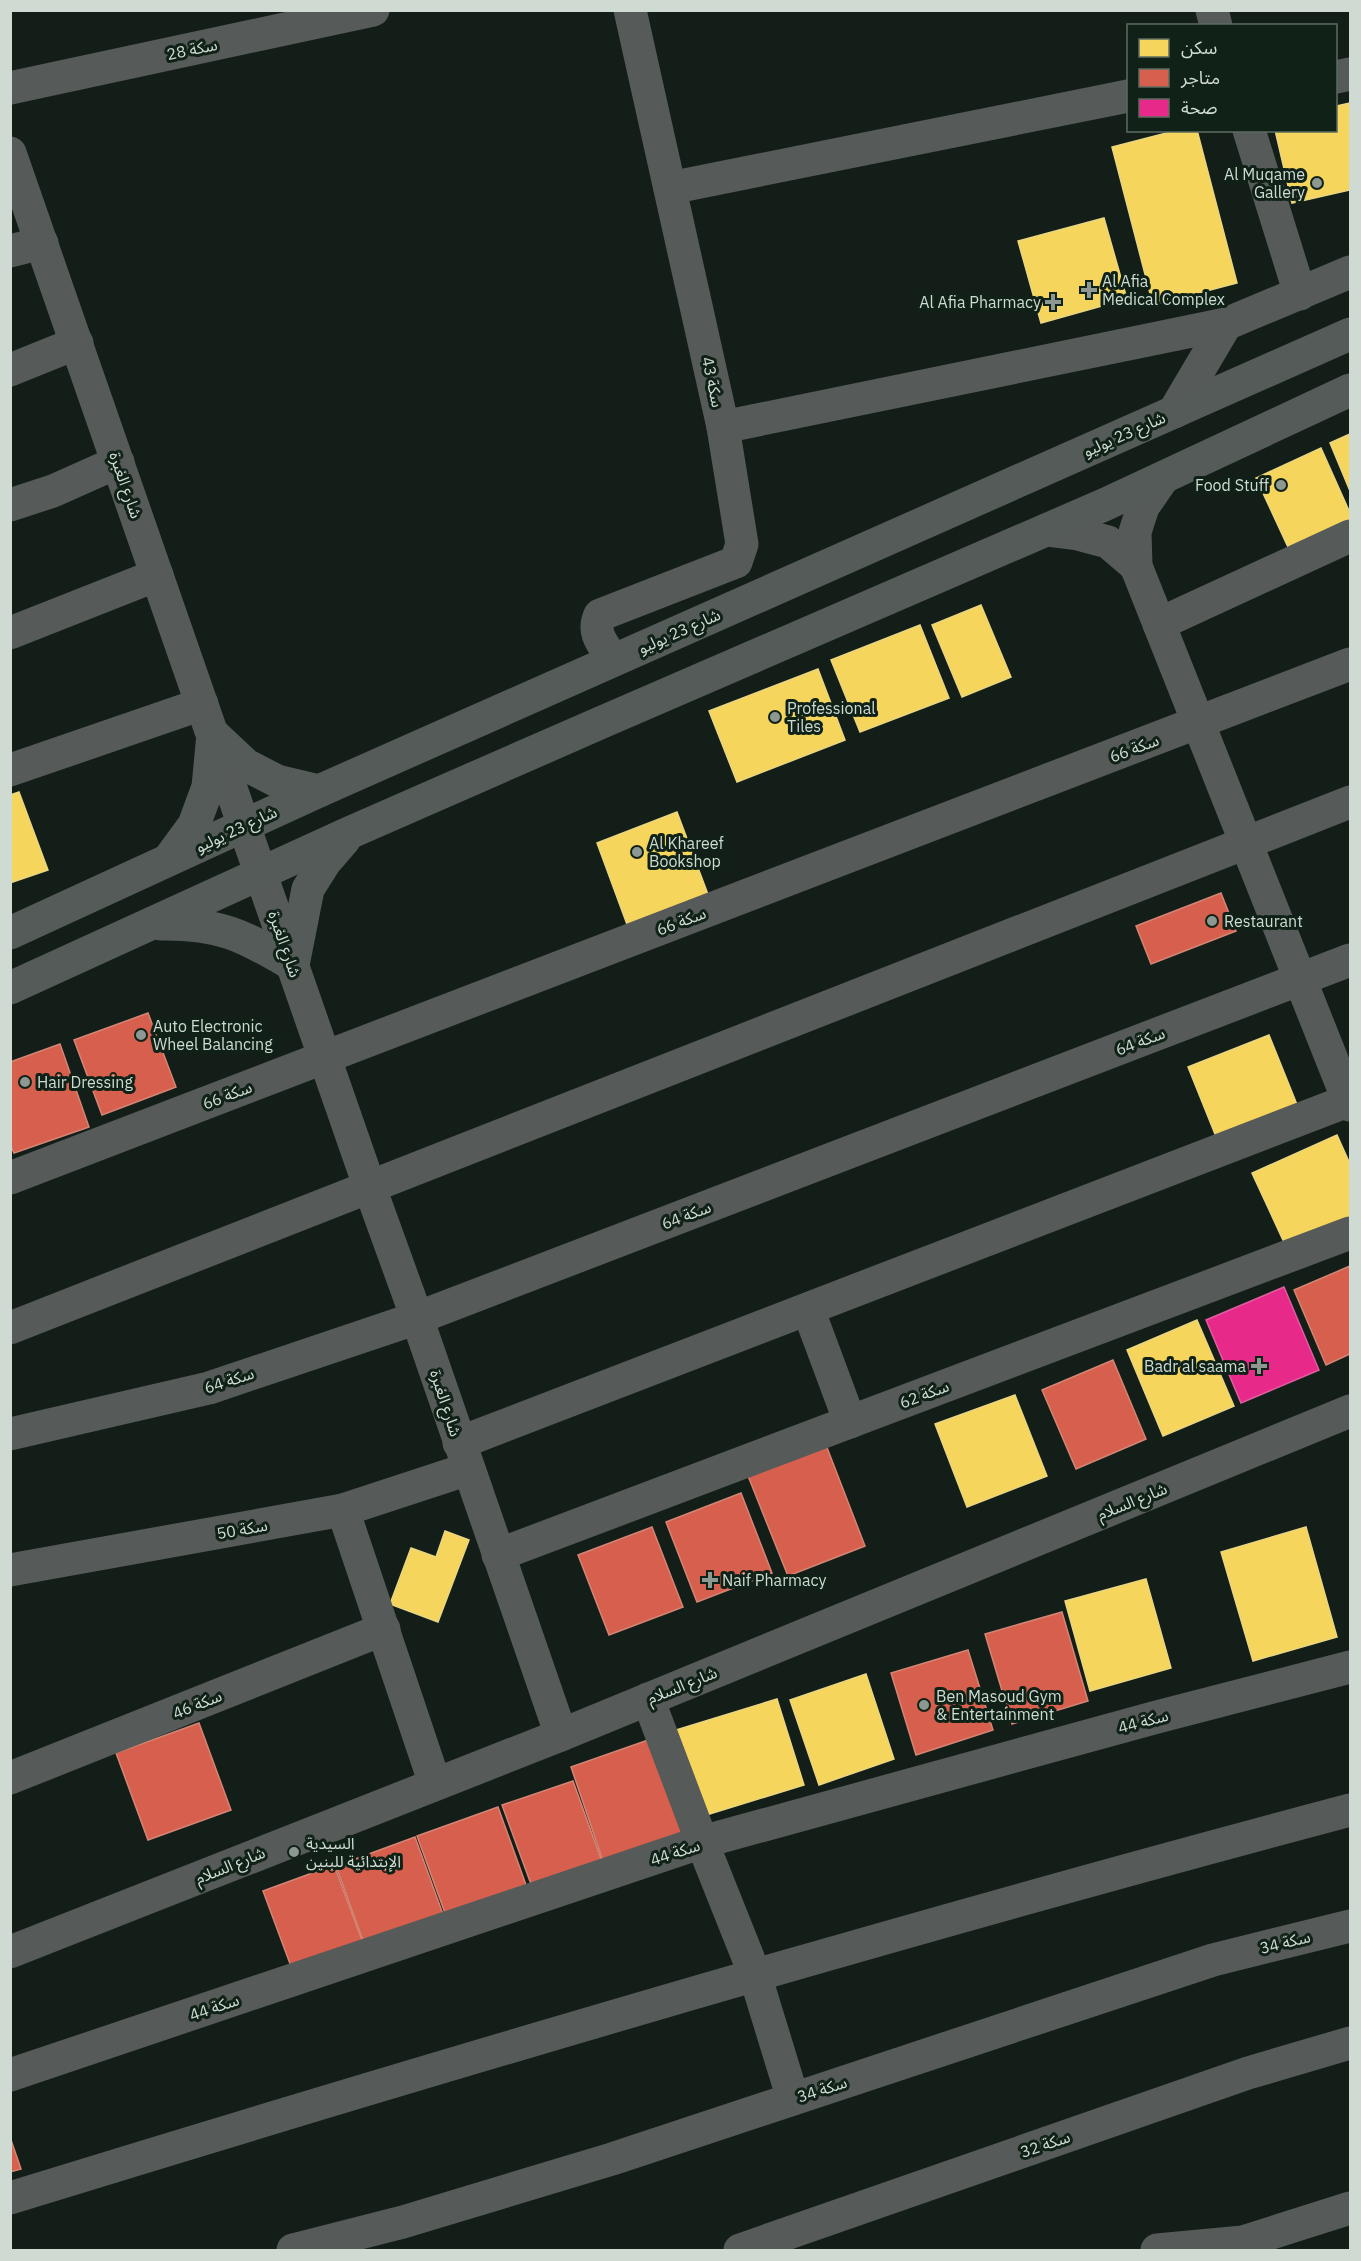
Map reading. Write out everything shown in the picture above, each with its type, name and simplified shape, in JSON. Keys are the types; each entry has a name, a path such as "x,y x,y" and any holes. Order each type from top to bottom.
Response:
{"main road":[{"name":"شارع 23 يوليو","path":"10,933 245,824 1350,334"},
{"path":"10,988 350,833 1163,478 1350,390"},
{"path":"207,719 246,765 277,782 319,791"},
{"path":"167,861 194,825 208,787 207,719"},
{"path":"152,924 192,924 228,930 293,965 308,889 325,862 350,833"}],"street":[{"name":"سكة 28","path":"10,88 372,10"},
{"name":"سكة 43","path":"613,660 597,634 596,624 600,615 736,562 741,551 742,534 723,427 630,10"},
{"path":"670,188 1127,96"},
{"path":"1250,132 1300,294"},
{"name":"شارع الغبرة","path":"10,153 561,1735"},
{"path":"10,251 42,243"},
{"path":"723,427 1226,324 1350,272"},
{"path":"1174,412 1226,324"},
{"path":"10,370 77,344"},
{"path":"10,505 54,491 118,462"},
{"path":"1163,478 1143,507 1135,532 1136,566 1350,1102"},
{"path":"1046,530 1078,534 1108,542 1136,566"},
{"path":"1159,624 1350,536"},
{"path":"10,633 157,575"},
{"name":"سكة 66","path":"10,1178 1350,664"},
{"path":"10,770 207,719"},
{"path":"10,1328 1350,802"},
{"name":"سكة 64","path":"10,1434 209,1388 417,1318 1350,960"},
{"name":"سكة 50","path":"17,1576 343,1510 808,1309 1350,1102"},
{"name":"سكة 62","path":"498,1555 1350,1233"},
{"path":"808,1309 850,1422"},
{"name":"شارع السلام","path":"10,1952 561,1735 1350,1411"},
{"path":"343,1510 435,1784"},
{"name":"سكة 46","path":"10,1778 384,1629"},
{"name":"سكة 44","path":"10,2075 702,1842 1157,1717 1350,1667"},
{"path":"648,1699 755,1975 793,2099"},
{"path":"10,2198 333,2098 755,1975 1111,1873 1350,1810"},
{"name":"سكة 34","path":"293,2250 403,2222 612,2159 1213,1960 1350,1926"},
{"name":"سكة 32","path":"741,2250 1248,2073 1350,2043"},
{"path":"1157,2250 1243,2242 1350,2208"}],"building: سكن":[{"path":"1350,103 1350,190 1292,203 1275,132 1337,132 1337,106"},
{"path":"1170,132 1198,132 1237,283 1153,305 1112,147"},
{"path":"1104,218 1127,299 1041,323 1018,241"},
{"path":"1350,434 1350,491 1330,443"},
{"path":"1321,448 1350,513 1350,519 1288,547 1256,478"},
{"path":"981,605 1011,677 962,697 932,625"},
{"path":"920,625 949,698 860,732 831,660"},
{"path":"818,669 845,740 737,782 709,711"},
{"path":"19,792 48,870 10,883 10,795"},
{"path":"677,812 709,897 628,927 597,843"},
{"path":"1269,1035 1300,1112 1219,1144 1188,1067"},
{"path":"1337,1135 1350,1164 1350,1223 1288,1251 1252,1173"},
{"path":"1197,1320 1234,1406 1163,1436 1127,1350"},
{"path":"1015,1395 1047,1476 967,1507 935,1424"},
{"path":"1306,1527 1337,1637 1253,1661 1221,1552"},
{"path":"445,1531 469,1540 438,1622 390,1604 411,1548 436,1557"},
{"path":"1146,1579 1171,1668 1090,1691 1065,1601"},
{"path":"866,1674 894,1759 819,1785 790,1700"},
{"path":"777,1699 804,1785 703,1816 676,1730"}],"building: متاجر":[{"path":"1221,893 1236,931 1151,964 1136,926"},
{"path":"148,1013 176,1087 102,1115 74,1040"},
{"path":"60,1044 89,1127 14,1153 10,1144 10,1062"},
{"path":"1350,1266 1350,1354 1326,1365 1294,1290"},
{"path":"1113,1360 1146,1439 1076,1469 1042,1390"},
{"path":"826,1445 865,1546 788,1576 748,1476"},
{"path":"741,1493 772,1573 697,1602 666,1522"},
{"path":"652,1527 683,1607 609,1635 578,1555"},
{"path":"1062,1612 1088,1701 1012,1724 985,1634"},
{"path":"968,1650 993,1730 916,1755 891,1673"},
{"path":"199,1723 231,1810 148,1840 116,1753"},
{"path":"651,1739 685,1836 604,1864 571,1767"},
{"path":"573,1781 605,1870 535,1895 502,1805"},
{"path":"498,1807 530,1896 449,1924 417,1836"},
{"path":"415,1837 444,1917 365,1946 336,1866"},
{"path":"334,1865 363,1943 292,1969 263,1891"},
{"path":"10,2137 21,2169 10,2172"}],"building: صحة":[{"path":"1284,1287 1319,1370 1241,1403 1206,1320"}],"place":[{"name":"Al Muqame Gallery","path":"1317,183"},
{"name":"Al Afia Medical Complex","path":"1089,290"},
{"name":"Al Afia Pharmacy","path":"1053,302"},
{"name":"Food Stuff","path":"1281,485"},
{"name":"Professional Tiles","path":"775,717"},
{"name":"Al Khareef Bookshop","path":"637,852"},
{"name":"Restaurant","path":"1212,921"},
{"name":"Auto Electronic Wheel Balancing","path":"141,1035"},
{"name":"Hair Dressing","path":"25,1082"},
{"name":"Badr al saama","path":"1259,1366"},
{"name":"Naif Pharmacy","path":"710,1580"},
{"name":"Ben Masoud Gym & Entertainment","path":"924,1705"},
{"name":"السيدية الإبتدائية للبنين","path":"294,1852"}]}
